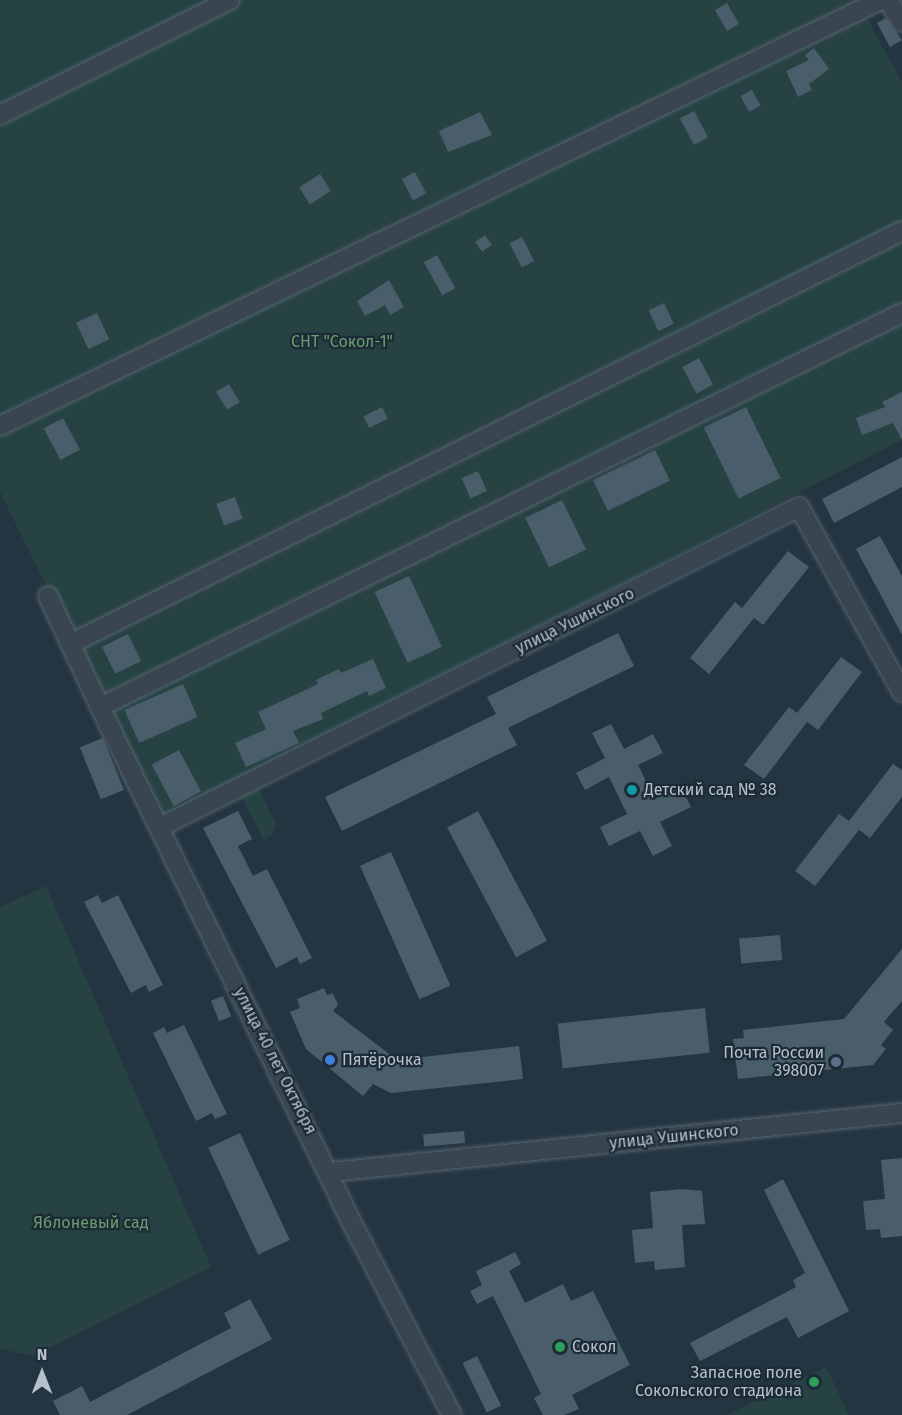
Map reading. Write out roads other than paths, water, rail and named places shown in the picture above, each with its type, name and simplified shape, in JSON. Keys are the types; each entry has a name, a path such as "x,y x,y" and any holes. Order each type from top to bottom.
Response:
{"street":[{"path":"0,115 230,0"},
{"path":"0,426 881,0"},
{"path":"888,0 902,22"},
{"path":"70,644 902,231"},
{"path":"100,707 902,313"},
{"name":"улица Ушинского","path":"160,827 799,507 902,692"},
{"name":"улица 40 лет Октября","path":"48,596 100,707 331,1173 354,1227 452,1415"},
{"name":"улица Ушинского","path":"331,1173 902,1113"}],"place":[{"name":"Детский сад № 38","path":"632,790"},
{"name":"Пятёрочка","path":"330,1060"},
{"name":"Почта России 398007","path":"836,1062"},
{"name":"Сокол","path":"560,1347"},
{"name":"Запасное поле Сокольского стадиона","path":"814,1382"}],"park label":[{"name":"СНТ \"Сокол-1\"","path":"342,342"},
{"name":"Яблоневый сад","path":"91,1223"}]}
